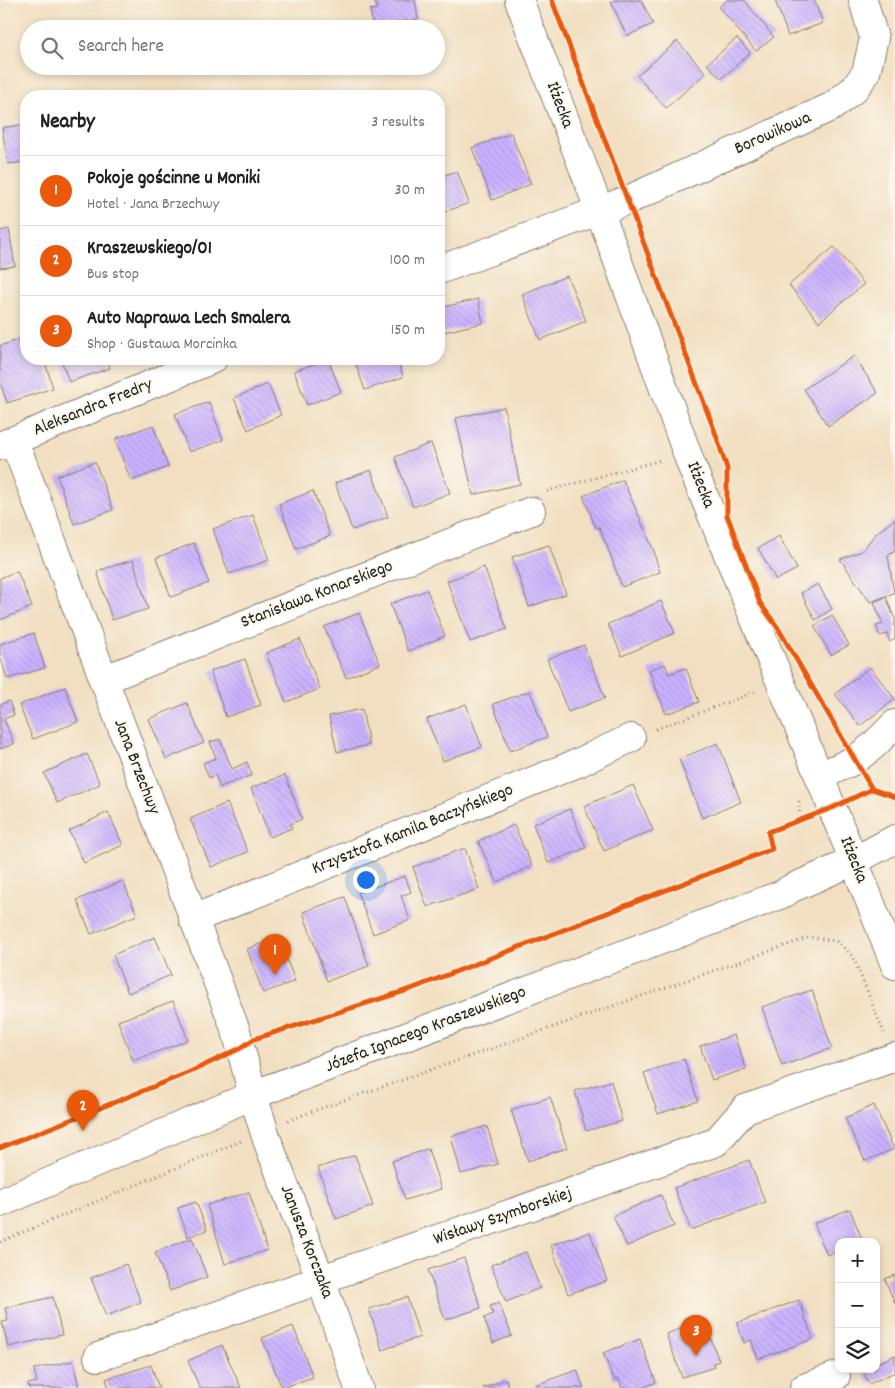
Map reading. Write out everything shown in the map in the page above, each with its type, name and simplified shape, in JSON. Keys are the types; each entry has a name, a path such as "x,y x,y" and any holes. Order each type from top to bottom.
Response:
{"street":[{"name":"Iłżecka","path":"519,0 599,209 692,467 820,776 895,965"},
{"name":"Borowikowa","path":"599,209 628,200 833,106 854,89 866,73 874,38 863,0"},
{"path":"445,268 599,209"},
{"name":"Aleksandra Fredry","path":"6,444 198,365"},
{"name":"Jana Brzechwy","path":"6,444 21,460 236,1032 253,1095"},
{"name":"Stanisława Konarskiego","path":"103,680 531,511"},
{"path":"820,776 855,760 874,745 895,724"},
{"name":"Krzysztofa Kamila Baczyńskiego","path":"193,920 580,762 632,738"},
{"name":"Józefa Ignacego Kraszewskiego","path":"0,1203 253,1095 785,893 790,889 854,861 895,839"},
{"name":"Wisławy Szymborskiej","path":"98,1357 716,1142 745,1109 895,1057"},
{"name":"Janusza Korczaka","path":"253,1095 264,1131 321,1280 359,1388"},
{"path":"804,1388 836,1376"}],"path":[{"path":"531,511 547,492 667,459"},
{"path":"632,738 759,691"},
{"path":"0,1242 305,1114 810,937 836,941 853,956 895,1057"}],"building":[{"path":"375,0 415,0 418,19 372,20 370,10 377,9"},
{"path":"615,0 641,0 653,24 627,36 611,2"},
{"path":"727,0 744,0 774,37 756,51 719,7"},
{"path":"775,0 814,0 823,23 788,36"},
{"path":"737,38 750,53 721,79 707,64"},
{"path":"677,41 706,73 666,108 637,76"},
{"path":"20,125 20,163 8,164 2,128"},
{"path":"511,133 531,184 492,200 472,148"},
{"path":"457,171 469,203 445,212 445,175"},
{"path":"9,229 15,266 0,268 0,231"},
{"path":"834,247 864,284 819,322 789,285"},
{"path":"567,276 586,321 540,340 522,294"},
{"path":"478,299 483,323 445,332 445,307"},
{"path":"20,339 20,365 46,365 53,388 7,403 0,382 0,346"},
{"path":"854,356 878,393 828,426 804,389"},
{"path":"63,365 109,365 110,368 69,382"},
{"path":"311,365 330,365 341,392 307,405 294,371"},
{"path":"356,365 399,365 403,377 365,390"},
{"path":"268,384 281,415 248,430 234,398"},
{"path":"209,402 223,440 189,452 175,414"},
{"path":"504,407 520,484 473,495 456,418"},
{"path":"153,425 168,467 131,481 115,439"},
{"path":"431,443 450,493 413,507 395,457"},
{"path":"95,462 113,510 74,524 57,476"},
{"path":"371,470 388,517 352,530 335,483"},
{"path":"623,480 655,553 660,572 622,587 599,527 596,528 583,496"},
{"path":"313,491 330,536 296,549 279,504"},
{"path":"253,515 269,560 229,574 213,529"},
{"path":"895,519 895,551 888,556 894,593 870,602 840,559 862,551 875,534"},
{"path":"779,536 797,569 776,580 758,548"},
{"path":"194,543 209,583 171,597 156,558"},
{"path":"549,545 566,594 529,607 512,557"},
{"path":"133,560 148,609 112,620 97,571"},
{"path":"484,567 507,629 470,642 447,581"},
{"path":"17,571 32,607 0,620 0,578"},
{"path":"818,584 832,609 815,620 801,593"},
{"path":"427,590 445,636 408,651 390,604"},
{"path":"886,597 895,619 895,639 890,642 887,634 880,636 876,626 883,624 874,602"},
{"path":"661,601 675,633 622,656 608,624"},
{"path":"359,613 380,664 346,678 324,627"},
{"path":"832,615 849,645 831,655 814,626"},
{"path":"34,633 45,668 7,679 0,655 0,644"},
{"path":"300,639 320,689 286,702 266,653"},
{"path":"584,645 605,698 568,712 547,659"},
{"path":"245,659 261,705 226,717 210,671"},
{"path":"665,664 669,674 686,668 699,702 666,714 649,670"},
{"path":"870,667 895,699 860,726 835,694"},
{"path":"65,687 78,722 33,739 19,705"},
{"path":"530,691 547,737 510,751 493,704"},
{"path":"9,701 14,715 4,719 14,744 0,749 0,705"},
{"path":"187,703 204,743 166,759 149,719"},
{"path":"466,704 482,747 443,761 427,719"},
{"path":"362,709 369,745 337,752 329,716"},
{"path":"220,739 232,769 247,762 252,775 220,787 215,775 209,778 203,763 216,758 210,742"},
{"path":"718,743 741,802 702,818 679,759"},
{"path":"87,754 100,784 57,803 44,773"},
{"path":"285,775 302,819 290,824 292,828 270,837 251,788"},
{"path":"633,785 653,830 604,851 584,806"},
{"path":"227,803 248,852 211,867 190,819"},
{"path":"570,809 586,848 548,863 533,824"},
{"path":"108,812 123,845 84,863 69,831"},
{"path":"514,825 532,866 497,882 478,841"},
{"path":"465,848 479,889 427,907 413,867"},
{"path":"405,876 411,892 401,896 410,920 373,934 358,893"},
{"path":"123,881 137,915 91,934 77,900"},
{"path":"345,897 369,966 327,981 303,912"},
{"path":"155,937 171,975 128,993 113,955"},
{"path":"278,937 295,981 263,993 247,949"},
{"path":"812,990 832,1048 782,1066 762,1007"},
{"path":"173,1001 188,1040 133,1061 118,1021"},
{"path":"734,1035 746,1069 712,1080 700,1046"},
{"path":"684,1059 698,1101 658,1114 644,1073"},
{"path":"611,1081 622,1121 586,1131 575,1091"},
{"path":"550,1097 567,1148 528,1161 511,1110"},
{"path":"874,1105 894,1149 865,1161 845,1118"},
{"path":"487,1126 498,1164 461,1174 451,1136"},
{"path":"428,1149 441,1189 405,1200 392,1161"},
{"path":"355,1155 373,1206 336,1219 318,1168"},
{"path":"749,1160 765,1202 691,1230 674,1188"},
{"path":"249,1192 267,1250 225,1264 207,1205"},
{"path":"661,1195 674,1226 627,1246 613,1216"},
{"path":"196,1202 207,1230 188,1237 178,1208"},
{"path":"850,1209 861,1238 835,1238 835,1252 827,1255 814,1223"},
{"path":"590,1232 607,1281 568,1294 551,1245"},
{"path":"192,1238 207,1277 170,1291 155,1252"},
{"path":"526,1252 540,1288 506,1302 491,1265"},
{"path":"464,1258 481,1308 445,1320 428,1270"},
{"path":"126,1264 141,1302 106,1316 91,1278"},
{"path":"895,1275 895,1304 885,1279"},
{"path":"53,1297 62,1335 8,1347 2,1322 8,1321 5,1308"},
{"path":"407,1297 420,1337 382,1350 369,1309"},
{"path":"799,1300 813,1339 758,1359 751,1340 744,1343 737,1323"},
{"path":"499,1303 512,1336 493,1343 484,1318 493,1314 490,1306"},
{"path":"704,1320 719,1361 713,1363 715,1367 682,1377 666,1334"},
{"path":"293,1326 313,1377 282,1388 262,1338"},
{"path":"640,1339 656,1382 642,1388 622,1388 618,1378 614,1380 603,1353"},
{"path":"222,1345 241,1388 200,1388 188,1361"},
{"path":"895,1355 895,1372 869,1384 864,1373 880,1373 880,1362"},
{"path":"73,1361 79,1388 29,1388 28,1384 37,1382 34,1369"},
{"path":"151,1365 159,1388 109,1388 106,1379"},
{"path":"577,1370 584,1388 536,1388 535,1385"},
{"path":"506,1379 509,1388 483,1388"}],"cycle path":[{"path":"552,0 715,432 727,468 727,515 760,603 778,628 872,789"},
{"path":"0,1148 190,1072 241,1048 254,1039 411,989 772,849 768,832 832,808 872,789 895,797"}],"place":[{"name":"Pokoje gościnne u Moniki","path":"275,975"},
{"name":"Kraszewskiego/01","path":"83,1131"},
{"name":"Auto Naprawa Lech Smalera","path":"696,1356"}]}
